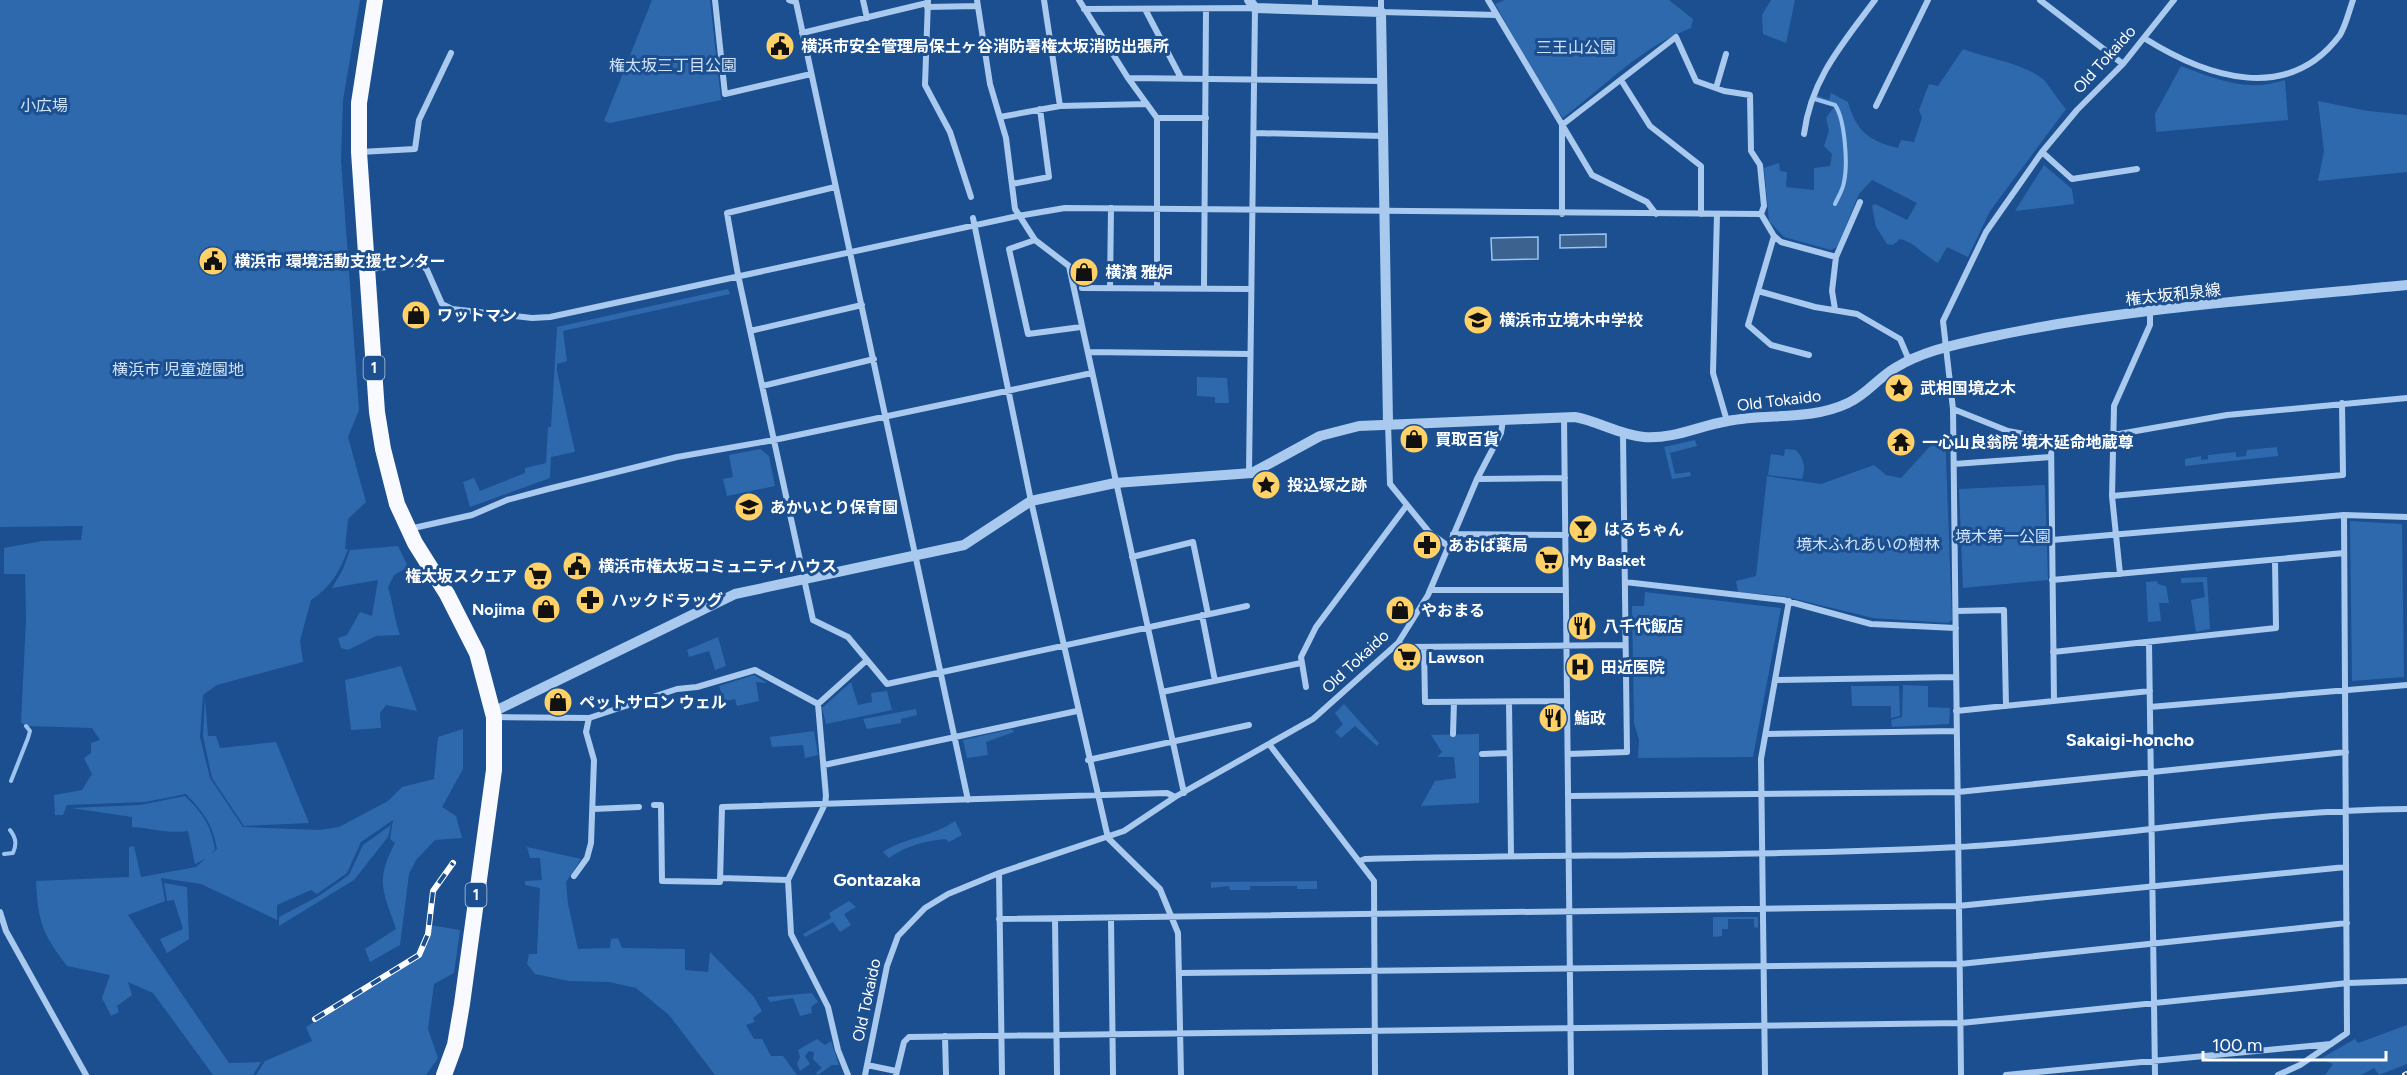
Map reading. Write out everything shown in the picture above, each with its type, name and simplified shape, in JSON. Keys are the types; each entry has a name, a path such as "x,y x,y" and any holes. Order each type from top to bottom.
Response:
{"highway":[{"name":"1","path":"375,0 359,104 359,152 378,422 390,484 408,529 447,594 477,653 494,715 494,770 462,1004 455,1045 444,1075"}],"street":[{"path":"715,0 725,94 811,74"},
{"path":"862,0 867,18"},
{"path":"1044,0 1060,105"},
{"path":"1079,0 1128,78 1157,118 1157,287"},
{"path":"1136,0 1136,8"},
{"path":"1380,0 1390,484 1429,532 1448,546"},
{"path":"1488,0 1592,175 1647,202 1656,214"},
{"path":"1804,134 1811,96 1840,44 1875,0"},
{"path":"1876,106 1928,0"},
{"path":"2040,0 2123,64"},
{"name":"Old Tokaido","path":"865,1075 887,966 898,936 925,908 948,894 999,873 1124,831 1175,797 1312,717 1398,643 1430,590 1477,479 1501,433 1503,420 1564,416 1595,420 1623,434 1644,437 1671,436 1727,421 1809,414 1838,407 1857,398 1909,360 1945,348 1943,321 1986,232 2042,152 2077,110 2123,64 2174,0"},
{"path":"2144,38 2202,68 2232,77 2255,79 2278,76 2305,66 2322,55 2341,33 2353,0"},
{"path":"793,1 874,359 968,800"},
{"path":"802,33 928,3 977,3 990,84 1006,138 1015,209 1035,240 1069,266 1078,288 1082,327 1184,793"},
{"path":"928,3 925,85 950,132 971,197"},
{"path":"1084,9 1206,9 1252,4 1315,5 1381,12 1497,15"},
{"path":"1249,473 1255,80 1252,4"},
{"path":"1145,9 1181,78"},
{"path":"1204,288 1206,9"},
{"path":"1562,125 1676,37 1696,81 1750,95 1751,151 1760,165 1764,206 1761,214"},
{"path":"359,152 415,149 419,120 451,53"},
{"path":"1716,88 1726,54"},
{"path":"1128,78 1383,81"},
{"path":"1621,80 1650,126 1701,166 1701,214"},
{"path":"1000,117 1060,105 1147,104"},
{"path":"1012,184 1049,177 1040,109"},
{"path":"1157,118 1206,118"},
{"path":"1562,125 1562,214"},
{"path":"1254,133 1383,136"},
{"path":"2042,152 2072,179 2137,169"},
{"path":"835,187 727,213 738,275 813,620 848,637 887,684 1247,606"},
{"path":"1834,309 1832,291 1836,257 1860,202"},
{"path":"368,269 421,263 427,270 442,304 452,309 532,318 550,317 974,222 1065,208 1761,214"},
{"path":"1110,288 1111,208"},
{"path":"1717,214 1713,373 1727,421"},
{"path":"1761,214 1774,236 1781,242 1836,257"},
{"path":"974,222 1007,390 1096,796 1108,838 1160,889 1179,941 1181,1075"},
{"path":"1774,236 1748,325 1771,345 1809,355"},
{"path":"1035,240 1009,249 1029,334 1082,327"},
{"name":"権太坂和泉線","path":"1945,348 2074,321 2150,310 2407,285"},
{"path":"1078,288 1251,289"},
{"path":"1758,291 1815,307 1857,314 1900,339 1909,360"},
{"path":"750,331 862,305"},
{"path":"2120,574 2112,496 2114,406 2150,325 2150,310"},
{"path":"1945,348 1953,408 1960,1075"},
{"path":"1088,352 1250,354"},
{"path":"762,386 874,359"},
{"path":"408,529 472,515 507,500 677,457 774,440 886,414 1092,373"},
{"path":"1953,408 2008,431 2051,439 2079,441 2227,415 2407,398"},
{"path":"2112,496 2343,475 2342,403"},
{"path":"1564,416 1570,796 1571,1075"},
{"path":"494,715 735,594 964,544 1031,501 1115,483 1249,473 1320,436 1359,426 1503,420"},
{"path":"1568,754 1627,752 1623,434"},
{"path":"2051,439 2054,701"},
{"path":"1954,464 2051,457"},
{"path":"1477,479 1565,478"},
{"path":"1306,687 1301,657 1316,627 1407,505"},
{"path":"2052,540 2343,514 2407,517"},
{"path":"2278,1075 2300,1065 2347,1033 2343,514"},
{"path":"1453,534 1566,534"},
{"path":"1132,557 1193,542 1215,681"},
{"path":"2052,580 2344,553"},
{"path":"2053,652 2276,628 2275,560"},
{"path":"1625,582 1790,601 1871,624 1956,628"},
{"path":"1430,590 1566,590"},
{"path":"1766,1075 1761,759 1790,601"},
{"path":"1956,611 2004,610 2006,706"},
{"path":"2149,642 2155,1075"},
{"path":"1398,643 1404,647 1625,645"},
{"path":"1424,647 1425,702 1567,701"},
{"path":"818,704 867,660"},
{"path":"1162,692 1301,663"},
{"path":"494,715 589,718 677,689 697,687 755,670 818,704"},
{"path":"1775,680 1956,677"},
{"path":"2150,707 2407,685"},
{"path":"1956,711 2150,691"},
{"path":"1453,734 1454,702"},
{"path":"1509,702 1511,855"},
{"path":"818,704 825,804 788,880 791,934 828,1007 838,1050 848,1075"},
{"path":"824,765 1077,711"},
{"path":"574,876 587,858 591,843 594,760 586,732 589,718"},
{"path":"1088,760 1249,725"},
{"path":"1766,734 1956,731"},
{"path":"1269,744 1374,880 1376,1075"},
{"path":"1570,796 1958,792 2346,752"},
{"path":"1482,754 1509,753"},
{"path":"654,805 662,805 662,881 720,882 722,807 1167,793 1175,797"},
{"path":"593,809 639,807"},
{"path":"1360,861 1511,855 1958,847 2347,810 2407,809"},
{"path":"999,919 1958,906 2346,867"},
{"path":"999,873 1002,1075"},
{"path":"720,878 788,880"},
{"path":"0,912 6,931 86,1075"},
{"path":"1055,919 1058,1075"},
{"path":"1111,919 1113,1075"},
{"path":"1180,973 1960,964 2347,923"},
{"path":"867,1065 896,1073 903,1042 909,1037 1571,1026 1960,1023 2348,983 2407,981"},
{"path":"945,1036 945,1075"},
{"path":"2006,1075 2332,1044"}],"green space":[{"name":"横浜市 児童遊園地","path":"0,0 360,0 343,100 341,160 359,410 348,437 366,502 348,519 345,549 348,549 342,564 324,590 311,600 300,641 303,662 217,685 203,695 200,737 210,778 243,827 320,830 339,827 388,801 402,787 434,779 438,737 463,729 463,769 442,807 456,816 462,838 435,840 416,860 409,874 400,945 370,962 365,949 396,929 383,886 385,867 395,843 390,839 393,820 361,842 347,873 317,894 311,890 277,905 277,920 201,884 161,878 165,901 128,915 229,1063 261,1062 253,1075 213,1075 153,993 128,982 132,995 117,1006 119,1012 111,1016 102,998 110,975 67,966 52,945 40,917 36,881 129,877 129,847 134,846 141,877 196,867 217,849 213,832 206,819 186,794 145,802 67,805 63,815 55,815 54,795 82,790 92,774 84,758 91,753 91,743 100,740 92,728 26,726 21,722 26,620 25,574 4,574 4,548 42,541 81,540 83,526 0,527"},
{"name":"権太坂三丁目公園","path":"652,0 710,0 721,100 610,123 604,121"},
{"name":"三王山公園","path":"1505,0 1669,0 1693,19 1691,28 1656,45 1640,56 1563,118 1548,97 1495,4"},
{"path":"1771,0 1795,0 1786,43 1763,34 1762,15"},
{"path":"1963,49 2014,64 2034,73 2043,79 2066,109 1990,211 1968,257 1947,247 1938,263 1906,241 1900,239 1893,245 1887,244 1876,227 1872,206 1875,204 1907,220 1917,203 1872,180 1859,194 1837,247 1831,250 1784,237 1769,221 1764,168 1779,163 1780,171 1787,172 1786,187 1814,190 1814,168 1830,166 1832,154 1824,146 1829,131 1826,118 1834,107 1813,101 1816,95 1829,100 1831,93 1848,102 1855,120 1865,133 1879,142 1898,148 1901,140 1914,142 1922,118 1919,110 1929,84 1938,86"},
{"path":"2181,66 2219,80 2245,85 2271,84 2285,80 2288,120 2156,132 2155,114"},
{"path":"2318,101 2368,111 2407,115 2407,172 2318,181 2324,151"},
{"path":"2044,165 2072,189 2074,204 2015,211"},
{"path":"728,289 730,294 563,331 567,361 557,364 557,371 575,452 551,457 550,478 470,507 463,482 474,478 480,491 525,473 525,468 546,463 548,427 551,427 557,327"},
{"path":"1197,377 1227,378 1229,403 1215,403 1215,397 1197,396"},
{"name":"境木ふれあいの樹林","path":"1945,430 1952,620 1948,623 1873,618 1783,596 1738,592 1736,581 1756,576 1767,476 1821,484 1874,465 1886,475 1901,478"},
{"path":"1695,440 1697,446 1670,453 1675,474 1690,472 1691,476 1672,479 1664,447"},
{"path":"2277,447 2278,456 2185,466 2185,459 2201,456 2201,460 2208,459 2208,455 2236,452 2236,457 2246,456 2247,450"},
{"path":"760,449 769,456 775,486 727,496 723,479 733,477 729,455"},
{"path":"1785,449 1796,450 1801,457 1804,464 1802,479 1768,475 1771,454 1784,456"},
{"name":"境木第一公園","path":"2045,485 2048,580 1963,588 1959,489"},
{"path":"2350,521 2402,524 2404,677 2352,681"},
{"path":"398,546 408,567 394,575 388,587 400,635 376,636 348,650 341,648 338,638 347,635 360,612 372,616 378,580 332,588 343,569 350,550"},
{"path":"2207,577 2210,629 2196,632 2191,600 2205,597 2203,582 2181,583 2181,578"},
{"path":"2157,581 2158,584 2166,586 2169,603 2159,603 2161,621 2148,622 2146,582"},
{"path":"1645,592 1781,608 1753,757 1638,758 1639,740 1634,723 1632,606 1644,606"},
{"path":"718,637 726,666 715,670 709,651 689,657 687,650"},
{"path":"401,666 417,711 386,705 380,713 381,728 351,730 345,680"},
{"path":"754,675 767,683 756,682 759,701 737,706 735,699 721,702 722,694 719,686"},
{"path":"851,682 858,705 872,702 871,693 887,691 892,710 826,724 822,708"},
{"path":"1903,685 1928,686 1928,707 1950,708 1949,724 1892,727 1891,720 1902,717"},
{"path":"1851,686 1899,686 1900,716 1891,718 1891,706 1852,706"},
{"path":"205,698 208,736 216,736 220,748 276,742 309,823 244,826 212,778 203,736"},
{"path":"1344,704 1379,743 1377,746 1355,726 1341,738 1335,732 1343,724 1335,713"},
{"path":"916,709 917,715 901,719 901,723 867,729 863,719"},
{"path":"1012,729 1014,732 986,742 988,755 967,758 963,740"},
{"path":"814,731 818,755 805,758 803,745 772,747 770,737"},
{"path":"1479,734 1479,803 1421,806 1435,781 1456,778 1454,757 1437,757 1442,752 1431,735"},
{"path":"185,796 205,819 215,849 209,857 195,864 188,831 132,827 132,817 71,808 140,805"},
{"path":"955,821 962,835 949,842 945,839 923,843 902,850 889,858 883,852 900,843 938,830"},
{"path":"391,825 388,837 354,880 279,926 279,917 317,897 349,875 363,845"},
{"path":"527,847 581,859 566,882 568,904 578,949 610,948 611,939 618,938 622,948 685,949 685,970 708,972 710,952 754,997 762,1011 753,1018 755,1022 746,1025 754,1039 762,1039 771,1056 783,1056 797,1075 715,1075 669,1015 636,988 609,982 569,981 535,974 527,964 529,954 537,954 540,888 525,885 525,881 542,880 540,858 530,858"},
{"path":"1317,881 1317,889 1297,889 1297,886 1250,886 1250,890 1230,890 1229,886 1211,888 1211,882"},
{"path":"164,883 187,887 189,939 167,953 160,939 183,929 174,900 167,901"},
{"path":"849,901 856,907 844,914 851,925 840,932 833,922 805,937 803,934 831,918 829,913"},
{"path":"1713,917 1758,917 1758,928 1754,927 1754,919 1728,919 1728,929 1722,929 1722,936 1713,937"},
{"path":"429,925 460,930 454,973 434,984 428,1029 438,1058 426,1075 256,1075 265,1061 312,1041 306,1027 420,956"},
{"path":"812,993 818,1002 811,1007 812,1013 800,1016 793,998 770,1002 767,997"},
{"path":"2407,1025 2407,1064 2379,1075 2374,1068 2361,1075 2325,1075 2333,1064 2320,1059 2355,1039 2358,1043"},
{"path":"817,1039 825,1045 831,1041 839,1065 832,1065 818,1075 816,1073 822,1068 813,1059 814,1052 809,1051 805,1056 810,1064 800,1071 797,1064 800,1057 798,1050"}],"shaded area":[{"path":"1606,234 1606,247 1560,248 1560,235"},
{"path":"1538,237 1538,259 1492,260 1491,238"}],"waterway":[{"path":"1815,99 1835,105 1841,120 1846,153 1845,174 1843,188 1835,204"},
{"path":"11,781 30,731 26,726"},
{"path":"4,854 13,853 15,847 15,838 10,830"}],"railway":[{"path":"315,1019 419,955 428,934 433,891 453,863"}],"place":[{"name":"横浜市安全管理局保土ヶ谷消防署権太坂消防出張所","path":"780,46"},
{"name":"横浜市 環境活動支援センター","path":"213,261"},
{"name":"横濱 雅炉","path":"1084,272"},
{"name":"ワットマン","path":"416,315"},
{"name":"横浜市立境木中学校","path":"1478,320"},
{"name":"武相国境之木","path":"1899,388"},
{"name":"買取百貨","path":"1414,439"},
{"name":"一心山良翁院 境木延命地蔵尊","path":"1901,442"},
{"name":"投込塚之跡","path":"1266,485"},
{"name":"あかいとり保育園","path":"749,507"},
{"name":"はるちゃん","path":"1583,529"},
{"name":"あおば薬局","path":"1427,545"},
{"name":"My Basket","path":"1549,560"},
{"name":"横浜市権太坂コミュニティハウス","path":"577,566"},
{"name":"権太坂スクエア","path":"538,576"},
{"name":"ハックドラッグ","path":"590,600"},
{"name":"Nojima","path":"546,609"},
{"name":"やおまる","path":"1400,610"},
{"name":"八千代飯店","path":"1582,626"},
{"name":"Lawson","path":"1407,657"},
{"name":"田近医院","path":"1580,667"},
{"name":"ペットサロン ウェル","path":"558,702"},
{"name":"鮨政","path":"1553,718"}],"district":[{"name":"Sakaigi-honcho","path":"2130,740"},
{"name":"Gontazaka","path":"877,880"}],"park label":[{"name":"小広場","path":"44,105"}]}
